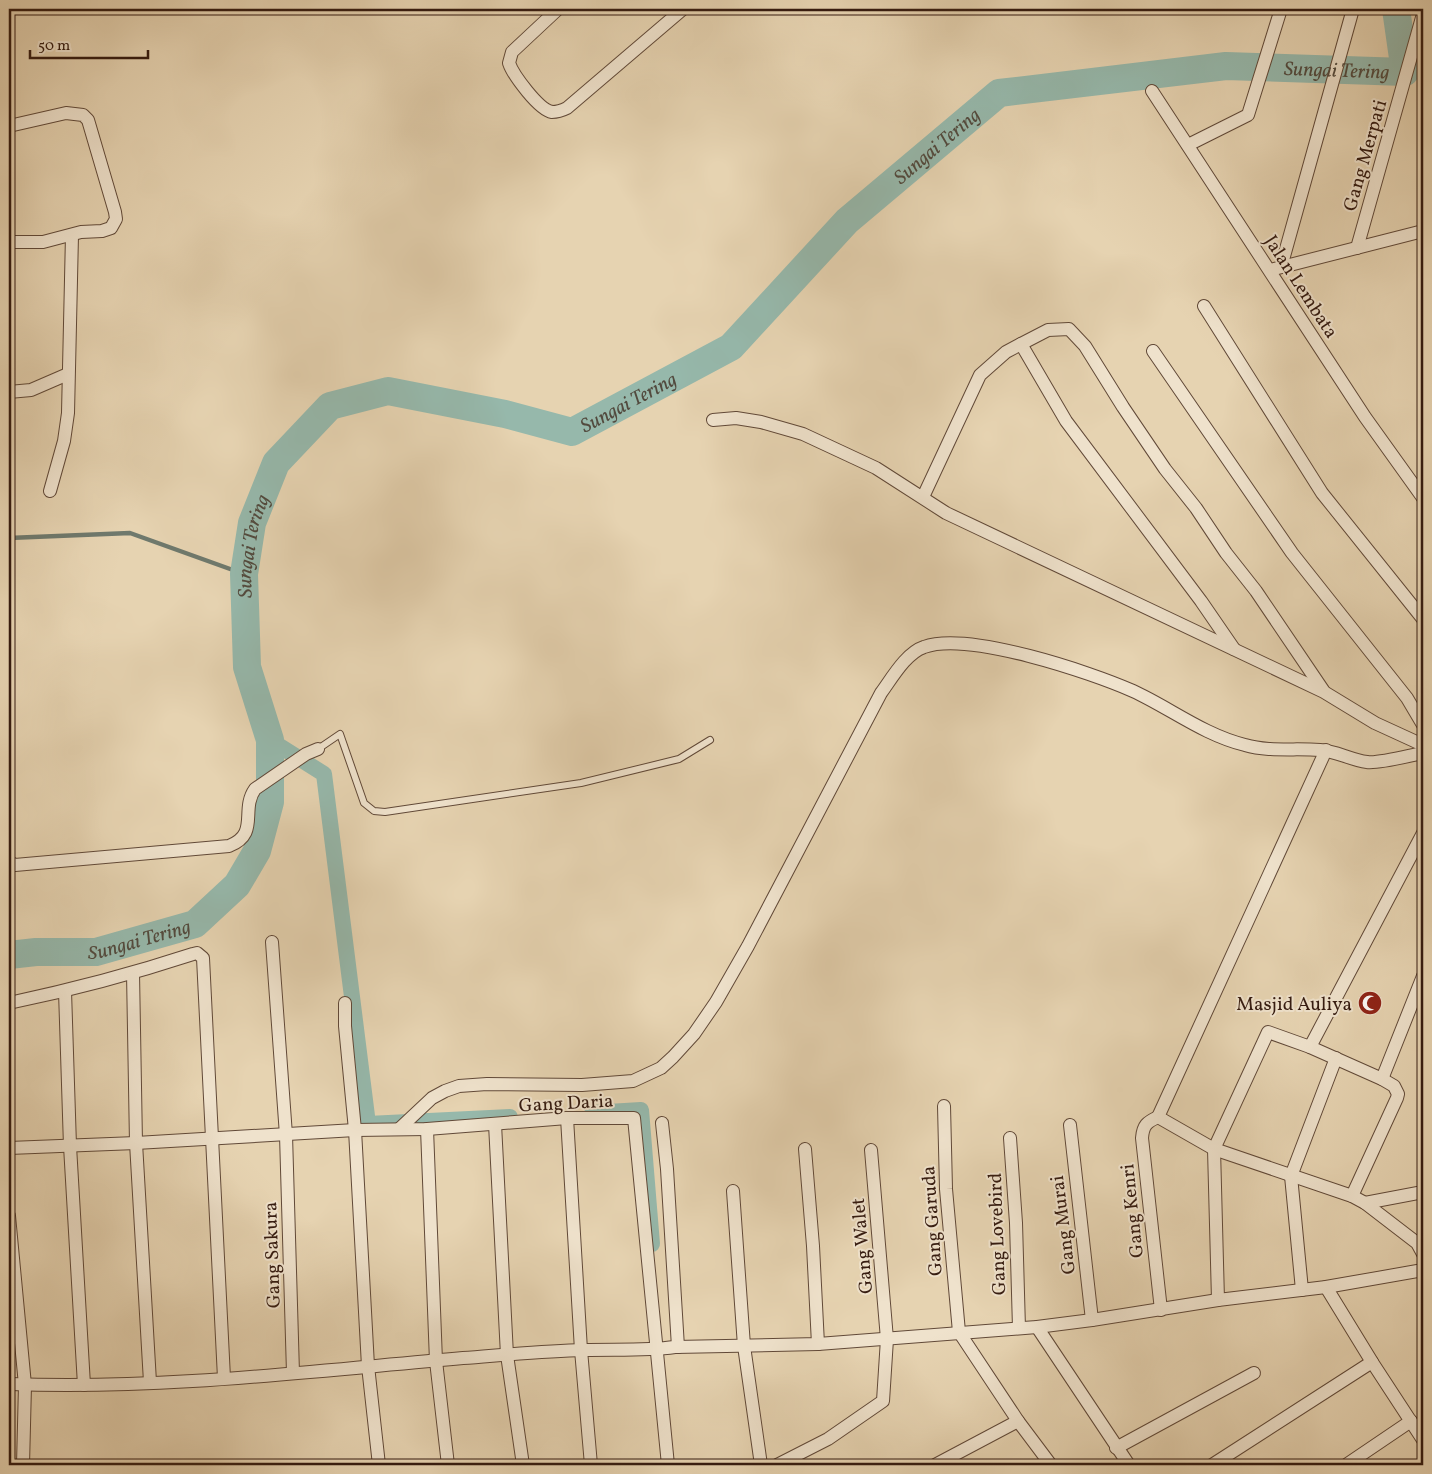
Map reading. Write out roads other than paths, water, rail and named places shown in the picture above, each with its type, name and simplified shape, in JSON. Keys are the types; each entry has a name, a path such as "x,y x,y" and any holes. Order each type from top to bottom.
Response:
{"street":[{"path":"558,9 512,52 509,63 519,81 545,109 552,112 567,108 684,9"},
{"path":"1188,145 1248,115 1282,9"},
{"path":"1275,268 1353,9"},
{"name":"Gang Merpati","path":"1357,248 1423,14"},
{"name":"Jalan Lembata","path":"1152,91 1275,268 1365,417 1423,498"},
{"path":"9,126 66,113 83,115 88,120 116,219 111,228 43,242 9,242"},
{"path":"1275,268 1423,231"},
{"path":"50,491 64,441 68,413 72,235"},
{"path":"1204,306 1322,493 1423,619"},
{"path":"923,497 980,374 1006,352 1048,330 1069,328 1085,346 1165,469 1196,508 1256,591 1324,692"},
{"path":"1021,344 1066,421 1234,648"},
{"path":"1152,351 1292,553 1407,698 1423,725"},
{"path":"9,392 31,390 68,374"},
{"path":"713,420 736,418 761,422 803,434 876,468 946,513 1234,648 1324,692 1376,723 1423,745"},
{"path":"402,1127 432,1098 458,1086 487,1084 582,1085 633,1081 661,1068 673,1057 694,1034 716,1002 748,946 881,693 904,662 923,647 959,643 1002,650 1054,663 1133,691 1213,734 1245,746 1280,750 1326,750 1369,763 1423,753"},
{"path":"9,862 15,865 229,846 239,843 244,838 251,797 255,789 306,754 318,750"},
{"name":"Gang Kenri","path":"1161,1310 1142,1138 1143,1128 1145,1124 1158,1117 1326,750"},
{"path":"1310,1047 1423,833"},
{"name":"Gang Sakura","path":"272,942 286,1135 293,1373"},
{"path":"9,1004 133,973 197,953 203,958 224,1378"},
{"path":"133,973 136,1143 150,1382"},
{"path":"1382,1079 1423,976"},
{"path":"65,991 70,1146 84,1385"},
{"path":"346,1003 345,1026 355,1130 368,1366 379,1465"},
{"path":"1218,1300 1214,1149 1268,1032 1336,1058 1394,1086 1398,1094 1352,1196"},
{"path":"1302,1290 1291,1176 1336,1058"},
{"name":"Gang Garuda","path":"944,1106 946,1189 959,1332"},
{"path":"1158,1117 1214,1149 1352,1196 1365,1203 1417,1243 1423,1254"},
{"path":"567,1118 581,1350 591,1465"},
{"name":"Gang Daria","path":"9,1148 286,1135 402,1127 427,1129 567,1118 634,1118 668,1465"},
{"path":"662,1123 667,1169 676,1347"},
{"path":"495,1124 508,1355 522,1465"},
{"name":"Gang Murai","path":"1070,1125 1092,1320"},
{"path":"427,1129 436,1361 448,1465"},
{"name":"Gang Lovebird","path":"1010,1138 1016,1223 1019,1328"},
{"path":"805,1149 814,1246 818,1344"},
{"name":"Gang Walet","path":"777,1465 828,1439 883,1402 887,1339 871,1150"},
{"path":"733,1191 744,1346 761,1465"},
{"path":"1365,1203 1423,1192"},
{"path":"9,1216 25,1385 23,1465"},
{"path":"9,1384 84,1385 224,1378 581,1350 818,1344 1037,1327 1218,1300 1326,1287 1423,1270"},
{"path":"1326,1287 1423,1440"},
{"path":"1037,1327 1129,1465"},
{"path":"959,1332 1018,1421 1051,1465"},
{"path":"1212,1465 1372,1362"},
{"path":"1116,1448 1254,1373"},
{"path":"935,1465 1018,1421"},
{"path":"1346,1465 1411,1421"}],"lane":[{"path":"318,750 340,734 364,803 374,811 385,812 581,783 679,758 710,740"}],"waterway":[{"name":"Sungai Tering","path":"9,955 36,952 96,952 195,924 237,885 257,851 270,802 270,740 247,667 244,574 252,523 276,463 330,406 388,391 505,414 572,432 731,347 847,221 999,93 1226,66 1405,72 1396,9"},
{"path":"9,538 130,533 244,574"},
{"path":"270,740 324,774 368,1124 510,1117"},
{"path":"592,1113 641,1110 652,1244"}],"place":[{"name":"Masjid Auliya","path":"1370,1003"}]}
